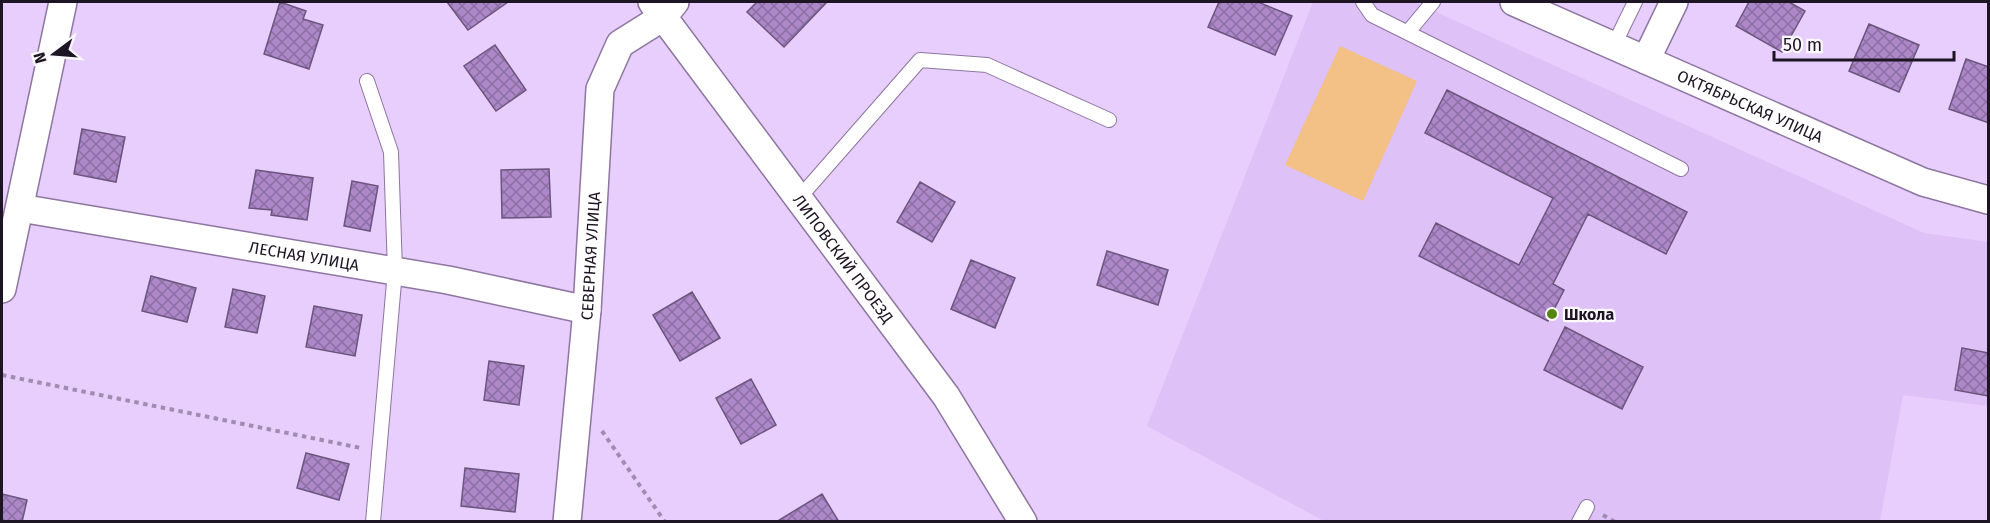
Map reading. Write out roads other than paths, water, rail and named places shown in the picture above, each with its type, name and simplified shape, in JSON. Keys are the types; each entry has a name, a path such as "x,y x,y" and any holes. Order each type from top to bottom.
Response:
{"street":[{"path":"2,289 63,2"},
{"name":"ОКТЯБРЬСКАЯ УЛИЦА","path":"1514,2 1923,182 1989,200"},
{"path":"1646,60 1674,2"},
{"name":"ЛИПОВСКИЙ ПРОЕЗД","path":"664,6 946,396 1023,522"},
{"name":"СЕВЕРНАЯ УЛИЦА","path":"567,522 587,310 600,89 620,44 664,6"},
{"name":"ЛЕСНАЯ УЛИЦА","path":"20,208 395,271 587,310"}],"lane":[{"path":"1363,2 1372,15 1681,169"},
{"path":"1408,32 1433,2"},
{"path":"1613,47 1635,2"},
{"path":"800,197 920,60 987,65 1109,120"},
{"path":"367,81 391,152 395,271 373,522"},
{"path":"1579,522 1587,507"}],"place":[{"name":"Школа","path":"1552,314"}]}
